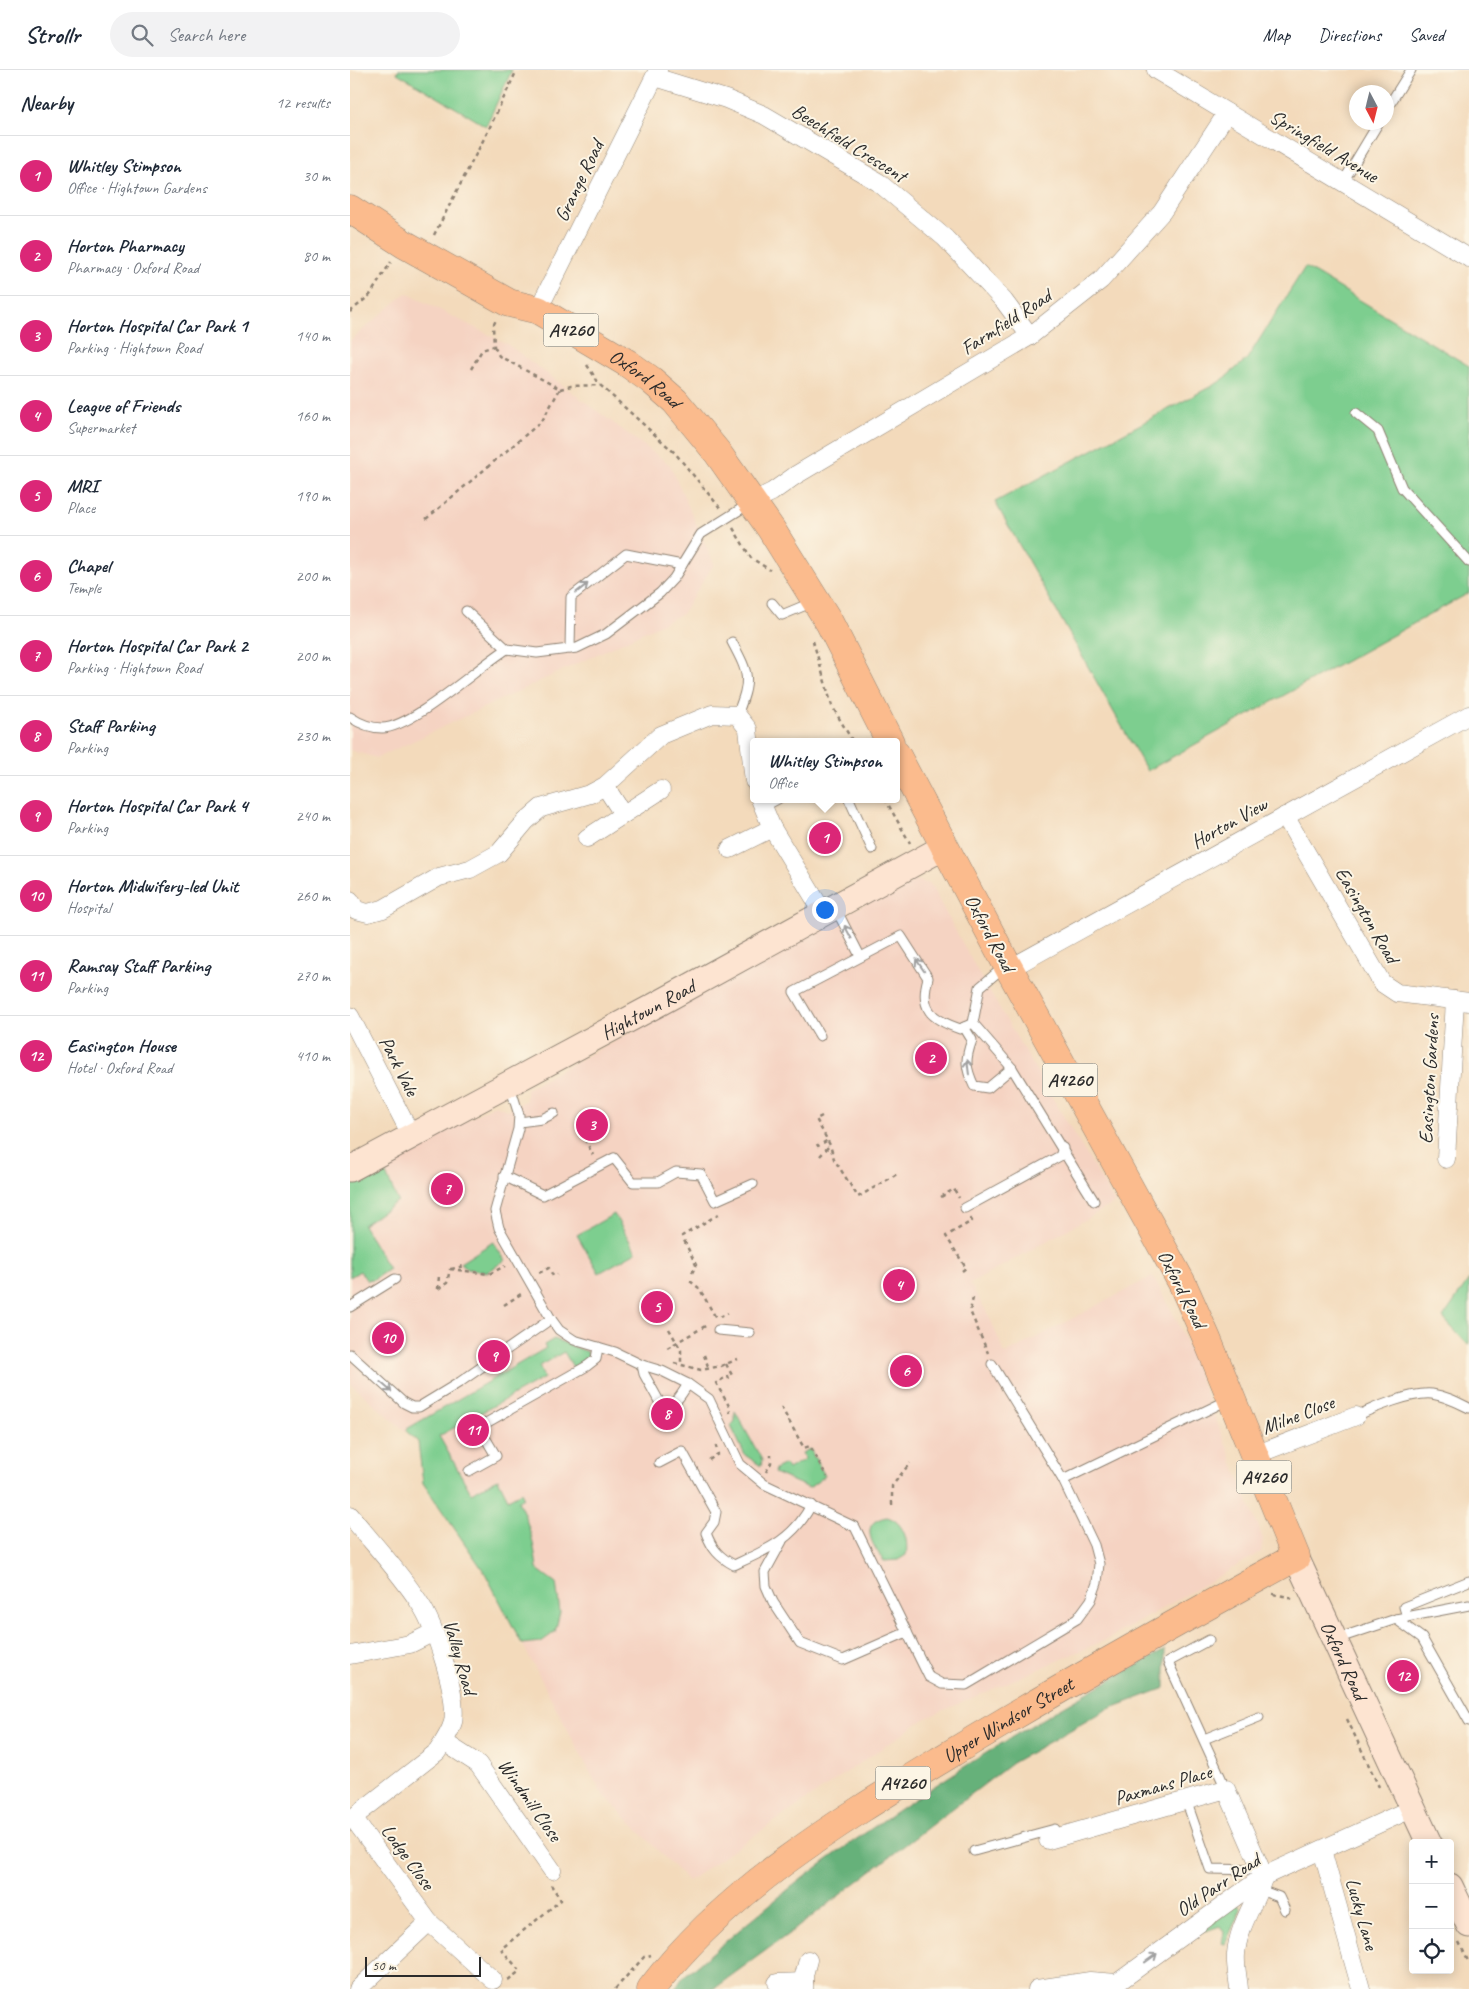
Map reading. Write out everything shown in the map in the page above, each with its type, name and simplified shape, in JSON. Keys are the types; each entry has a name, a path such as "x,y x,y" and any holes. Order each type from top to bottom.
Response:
{"main road":[{"name":"Oxford Road","path":"350,209 414,249 509,303 538,310 627,364 663,390 681,408 717,452 771,529 809,604 829,622 888,738"},
{"name":"Oxford Road","path":"900,762 1008,967 1182,1283 1296,1556"},
{"name":"Upper Windsor Street","path":"651,1989 692,1942 725,1910 800,1851 904,1782 1007,1719 1296,1556"}],"street":[{"name":"Springfield Avenue","path":"1156,70 1469,258"},
{"name":"Grange Road","path":"538,310 656,74"},
{"name":"Beechfield Crescent","path":"656,74 764,115 878,182 945,238 1004,301 1030,336"},
{"name":"Farmfield Road","path":"751,502 772,492 796,475 1030,336 1101,280 1162,212 1227,112"},
{"path":"350,900 356,910 368,913 383,909 439,877 470,868 499,853 526,821 541,808 590,794 605,786 661,735 712,714 737,716 748,729 750,746"},
{"name":"Horton View","path":"1008,967 1469,715"},
{"path":"605,786 623,814"},
{"path":"587,838 661,790"},
{"path":"767,803 772,828 830,911"},
{"name":"Easington Road","path":"1286,816 1382,983 1397,993 1462,1001"},
{"path":"730,849 772,828"},
{"name":"Hightown Road","path":"350,1169 830,911 944,847"},
{"name":"Easington Gardens","path":"1446,1160 1462,1001"},
{"name":"Park Vale","path":"350,1016 411,1135"},
{"name":"Milne Close","path":"1255,1455 1356,1416"},
{"name":"Valley Road","path":"350,1515 420,1602 434,1632 453,1701 453,1722 444,1742 424,1762 351,1819"},
{"name":"Oxford Road","path":"1296,1556 1334,1640 1403,1812 1426,1839"},
{"path":"350,1655 410,1644 434,1632"},
{"name":"Windmill Close","path":"444,1742 478,1764 490,1778 552,1870"},
{"name":"Paxmans Place","path":"1048,1840 1225,1787 1262,1879"},
{"name":"Old Parr Road","path":"1115,1986 1262,1879 1403,1812"},
{"name":"Lodge Close","path":"351,1819 429,1922 498,1984"},
{"name":"Lucky Lane","path":"1322,1850 1361,1989"},
{"path":"1239,1989 1236,1953 1246,1919 1262,1879"},
{"path":"1454,1894 1469,1925"},
{"name":"Lodge Close","path":"358,1989 429,1922"},
{"path":"776,1983 804,1985 808,1960"},
{"path":"1037,1989 1090,1980 1115,1986"}],"lane":[{"path":"1394,97 1410,70"},
{"path":"1343,182 1374,130"},
{"path":"1356,413 1378,431 1402,488 1469,562"},
{"path":"466,611 507,649 537,653 570,649 592,642 626,620 660,593 674,578 701,534 726,516 751,502"},
{"path":"570,649 571,597 626,554 682,565"},
{"path":"772,603 782,615 809,604"},
{"path":"732,642 747,669 748,687 737,716"},
{"path":"350,716 360,724 383,728 413,719 483,665 507,649"},
{"path":"850,803 872,848"},
{"path":"830,911 860,956"},
{"path":"820,1036 794,992 901,936 928,978 923,995 929,1013 942,1023 960,1028 968,1025"},
{"path":"1008,967 980,987 968,1025 972,1040 967,1054 967,1071 974,1086 988,1088 1012,1068"},
{"path":"968,1025 1012,1068 1094,1201"},
{"path":"509,1083 515,1099 519,1122 495,1211 499,1228 551,1319 559,1330 574,1340 662,1371 688,1384 709,1399 740,1464 764,1484 855,1527 929,1677 942,1684 966,1685 1078,1619 1091,1600 1097,1583 1099,1564 1094,1545 1063,1480 992,1364"},
{"path":"519,1122 542,1119 554,1113"},
{"path":"965,1208 1060,1156 1063,1148"},
{"path":"504,1176 543,1195 598,1164 614,1158 633,1182 658,1182 676,1172 701,1174 715,1200 753,1184"},
{"path":"350,1307 395,1279"},
{"path":"350,1354 404,1404 419,1407 460,1382 551,1319"},
{"path":"718,1330 750,1333"},
{"path":"469,1471 496,1456 480,1427 587,1366 596,1359 598,1347"},
{"path":"642,1365 644,1374 660,1403 668,1405 677,1402 688,1384"},
{"path":"1356,1416 1383,1404 1430,1394 1450,1398 1469,1408"},
{"path":"1063,1480 1231,1398"},
{"path":"659,1463 682,1451 716,1512 714,1522 706,1534 710,1546 722,1559 734,1565 782,1540 803,1522 811,1505"},
{"path":"782,1540 765,1572 766,1586 773,1602 800,1643 843,1660 908,1632"},
{"path":"1408,1617 1404,1607 1469,1581"},
{"path":"1334,1640 1396,1620 1469,1604"},
{"path":"1396,1620 1422,1638 1469,1721"},
{"path":"974,1851 1225,1787 1168,1662 1209,1640"},
{"path":"1204,1739 1259,1717"},
{"path":"1186,1800 1210,1869 1262,1879 1279,1897 1285,1910"}],"path":[{"path":"350,312 370,295 414,249 488,131 516,70"},
{"path":"509,303 493,326 494,346 499,356 560,389 571,386 600,385"},
{"path":"471,368 482,350 494,346"},
{"path":"583,358 600,385 675,453 726,516 751,558 766,569 774,571"},
{"path":"426,519 542,422 560,389"},
{"path":"809,604 832,706 851,738"},
{"path":"887,803 920,860"},
{"path":"822,1116 816,1119 828,1140 834,1159 858,1198 897,1174"},
{"path":"581,1132 598,1164"},
{"path":"817,1144 818,1146 828,1140"},
{"path":"820,1156 830,1145"},
{"path":"940,1198 954,1189 972,1221 946,1236 966,1268 962,1271"},
{"path":"692,1274 696,1266 682,1236 719,1213 715,1200"},
{"path":"450,1270 489,1274 504,1265 509,1272"},
{"path":"450,1270 464,1266"},
{"path":"535,1275 548,1268 553,1276 557,1275"},
{"path":"440,1275 438,1289 446,1283 450,1270"},
{"path":"690,1281 699,1288 717,1319"},
{"path":"504,1305 521,1294 517,1287"},
{"path":"973,1298 970,1311 992,1364"},
{"path":"667,1348 728,1313"},
{"path":"669,1329 681,1350 681,1363"},
{"path":"704,1355 710,1369"},
{"path":"674,1363 681,1363 701,1370 710,1369 738,1359"},
{"path":"726,1364 731,1378 728,1376 716,1383 729,1406 730,1420"},
{"path":"781,1407 804,1448 810,1446 827,1477"},
{"path":"766,1473 771,1463 771,1455"},
{"path":"892,1505 892,1486 910,1463"},
{"path":"1266,1595 1274,1594 1289,1597 1296,1604"},
{"path":"1344,1712 1403,1812"},
{"path":"498,1984 520,1970 501,1949 561,1900 546,1877 552,1870"},
{"path":"615,1989 644,1957 649,1954 655,1958"}],"shaded area":[{"path":"406,293 507,344 670,465 714,564 682,614 377,758 350,750 350,341"},
{"path":"911,879 930,884 982,979 1115,1203 970,1284 989,1316 1005,1354 1153,1276 1178,1323 1263,1539 1261,1552 1110,1638 926,1718 688,1881 600,1791 485,1573 423,1483 418,1442 350,1383 350,1183 495,1105 507,1110 526,1101 526,1089"}],"green space":[{"path":"398,70 512,70 486,126 397,73"},
{"path":"1305,267 1469,366 1469,593 1147,771 995,502 1221,381 1247,359"},
{"path":"382,1165 398,1201 363,1225 389,1269 371,1281 370,1279 367,1281 360,1271 350,1277 350,1183"},
{"path":"614,1214 636,1252 599,1273 577,1235"},
{"path":"493,1242 505,1260 488,1272 467,1269 460,1263"},
{"path":"1469,1280 1469,1346 1443,1318"},
{"path":"554,1339 588,1352 587,1359 573,1367 564,1352 539,1366 544,1378 439,1436 471,1493 498,1479 508,1499 521,1492 524,1498 518,1501 531,1535 537,1569 556,1583 560,1612 555,1632 541,1642 522,1644 485,1573 423,1483 418,1442 405,1430 546,1348 544,1345"},
{"path":"735,1411 762,1460 761,1466 745,1455 731,1426 735,1421"},
{"path":"810,1449 825,1476 809,1488 774,1473 775,1469 785,1464 788,1469 805,1459 802,1453"},
{"path":"887,1517 893,1519 901,1527 906,1537 906,1555 898,1560 884,1561 875,1548 870,1535 870,1529 873,1524"},
{"path":"1165,1650 1165,1688 1106,1710 1012,1763 798,1927 713,1989 675,1989 683,1977 772,1903 808,1874 868,1831 1035,1723"},
{"path":"1237,1904 1241,1909 1225,1944 1222,1943 1224,1932 1220,1926 1200,1933"}],"place":[{"name":"Whitley Stimpson","path":"825,838"},
{"name":"Horton Pharmacy","path":"931,1058"},
{"name":"Horton Hospital Car Park 1","path":"592,1125"},
{"name":"Horton Hospital Car Park 2","path":"447,1189"},
{"name":"League of Friends","path":"899,1285"},
{"name":"MRI","path":"657,1307"},
{"name":"Horton Midwifery-led Unit","path":"388,1338"},
{"name":"Horton Hospital Car Park 4","path":"494,1356"},
{"name":"Chapel","path":"906,1371"},
{"name":"Staff Parking","path":"667,1414"},
{"name":"Ramsay Staff Parking","path":"473,1430"},
{"name":"Easington House","path":"1403,1676"}]}
